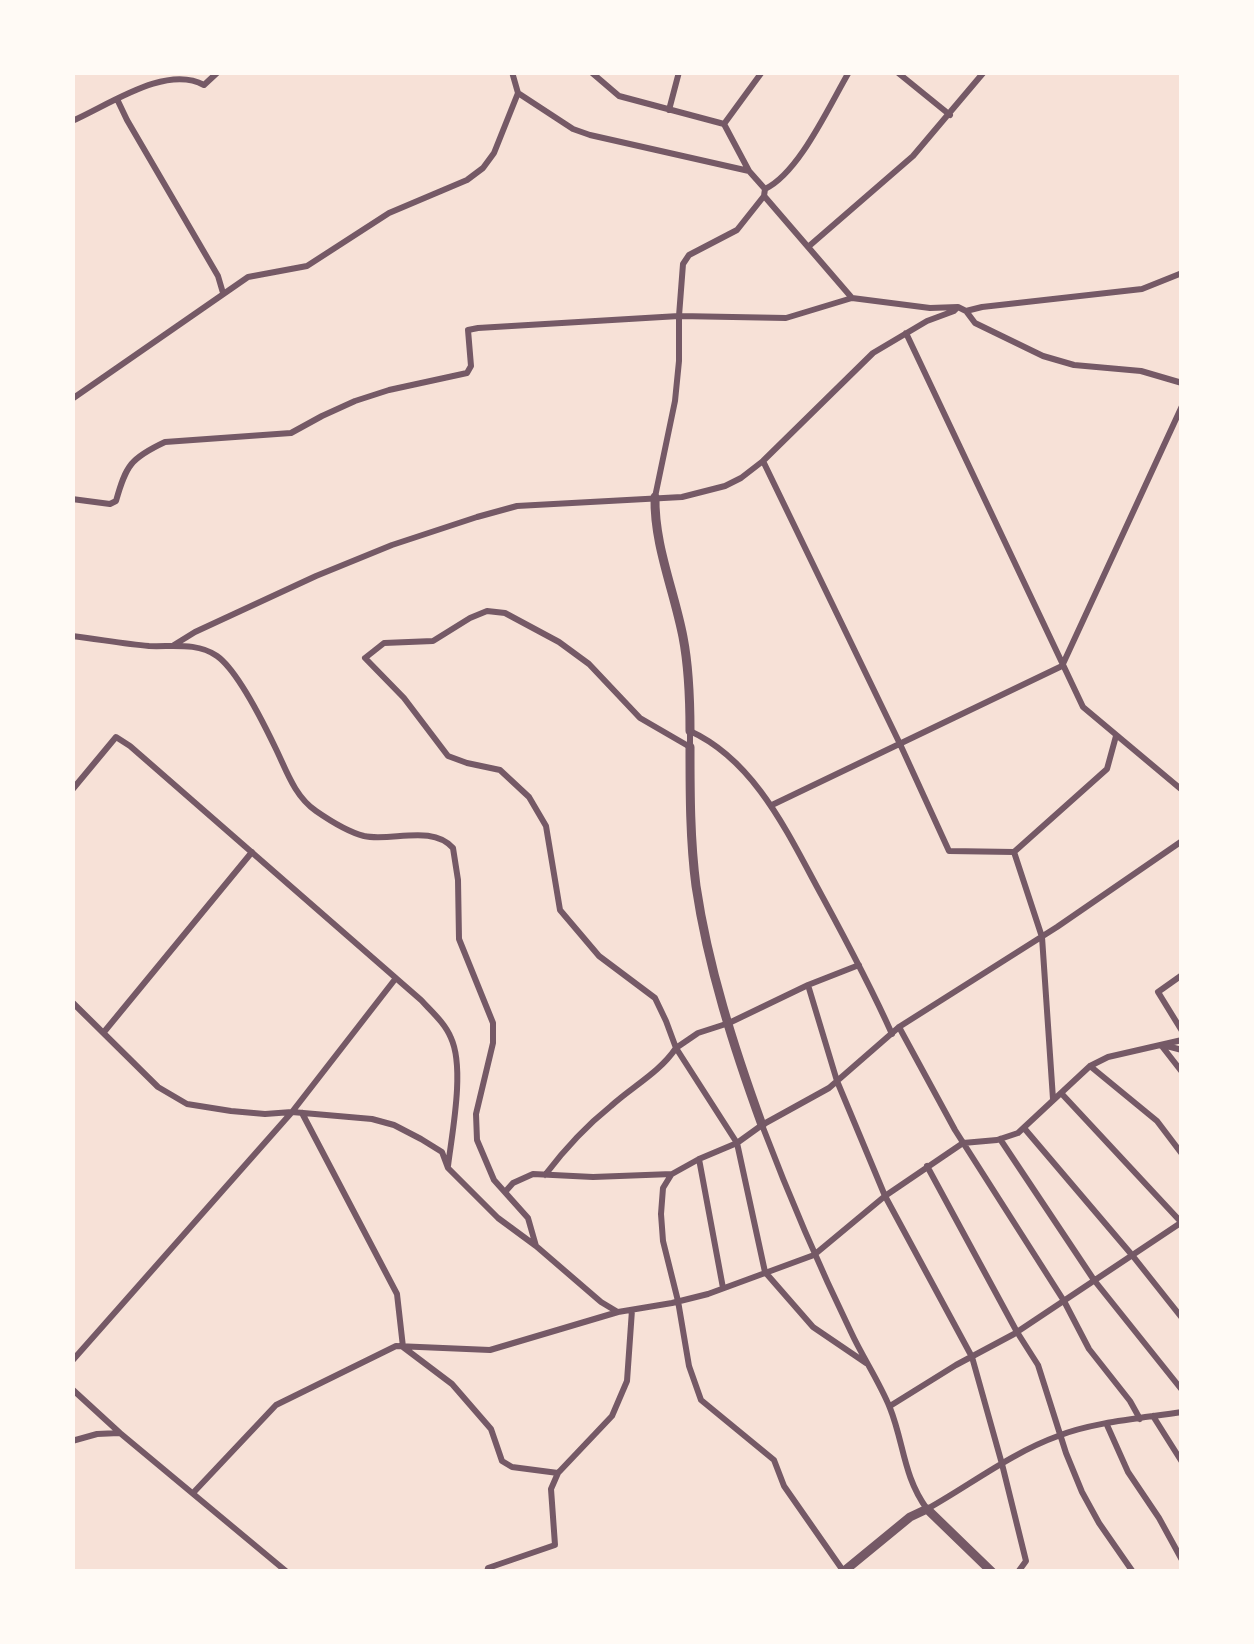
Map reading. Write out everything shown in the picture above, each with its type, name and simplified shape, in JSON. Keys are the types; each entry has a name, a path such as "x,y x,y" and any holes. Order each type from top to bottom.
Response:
{"street":[{"path":"72,120 142,87 180,78 193,78 204,84 218,72"},
{"path":"74,394 248,277 307,266 389,213 467,180 494,153 518,93 512,72"},
{"path":"591,72 619,96 724,124 749,171 852,298"},
{"path":"668,110 679,72"},
{"path":"724,124 762,72"},
{"path":"849,72 800,157 765,192 737,230 688,255 683,264 679,362 655,497 658,538 687,658 696,886 729,1023 762,1125 814,1255 890,1406 912,1486 927,1508 992,1572"},
{"path":"897,72 950,115"},
{"path":"808,247 913,156 984,72"},
{"path":"518,93 590,135 749,171"},
{"path":"118,99 126,120 218,276 223,293"},
{"path":"72,499 110,504 116,501 130,464 165,442 291,433 355,401 468,373 468,330 678,316 786,318 852,298 962,309 1142,288 1182,273"},
{"path":"174,645 316,576 477,517 518,506 682,497 725,486 763,461 873,353 927,321 962,309"},
{"path":"962,309 975,324 1043,356 1074,365 1141,371 1182,384"},
{"path":"906,334 1083,707 1182,790"},
{"path":"772,805 1062,666 1182,406"},
{"path":"763,461 949,852 1014,852 1107,768 1116,736"},
{"path":"690,747 640,718 589,664 559,642 505,613 487,610 432,641 384,642 365,658 404,698 448,756 500,770 529,797 546,826 560,910 599,956 654,998 676,1048 737,1143 765,1272 813,1327 870,1366"},
{"path":"72,636 150,646 174,645 216,655 230,668 296,790 316,812 362,836 436,837 448,842 458,880 458,939 493,1023 494,1043 475,1127 483,1160 494,1180 528,1218 536,1246"},
{"path":"690,731 716,743 772,805 892,1034"},
{"path":"72,790 116,737 440,1020 452,1038 456,1057 457,1090 448,1168"},
{"path":"1182,841 1042,937 899,1026 830,1088 737,1143 672,1174 662,1188 661,1214 688,1366 701,1400 774,1460 784,1486 844,1571 910,1518 1060,1434 1182,1412"},
{"path":"104,1032 252,852"},
{"path":"1014,852 1042,937 1053,1100"},
{"path":"544,1175 608,1107 664,1065 676,1048 698,1033 859,965"},
{"path":"1182,975 1158,992 1182,1030"},
{"path":"72,1361 292,1112 396,978"},
{"path":"808,985 838,1081 885,1196 972,1357 1026,1562 1018,1572"},
{"path":"72,1002 158,1087 187,1104 265,1114 292,1112 372,1119 394,1125 442,1152 448,1168 498,1218 618,1312"},
{"path":"899,1026 963,1142 1064,1300 1089,1349 1130,1400 1140,1419"},
{"path":"193,1493 276,1405 396,1346 490,1350 618,1312 723,1288 814,1255 885,1196 963,1142 1018,1134 1090,1066 1108,1057 1182,1040"},
{"path":"1161,1045 1182,1050"},
{"path":"1161,1045 1182,1072"},
{"path":"1090,1066 1157,1121 1182,1154"},
{"path":"890,1406 1017,1332 1182,1222 1062,1093"},
{"path":"302,1113 397,1294 402,1347 452,1384 491,1429 502,1461 512,1467 558,1474"},
{"path":"1024,1128 1182,1318"},
{"path":"1000,1139 1094,1280 1182,1390"},
{"path":"699,1158 723,1288"},
{"path":"928,1166 1038,1365 1082,1492 1133,1572"},
{"path":"504,1192 513,1182 533,1174 672,1174"},
{"path":"487,1572 488,1568 555,1545 551,1488 558,1474 612,1416 628,1381 632,1310"},
{"path":"72,1389 120,1434 287,1572"},
{"path":"1153,1416 1182,1462"},
{"path":"1107,1425 1128,1472 1182,1560"},
{"path":"72,1441 97,1434 120,1434"}]}
